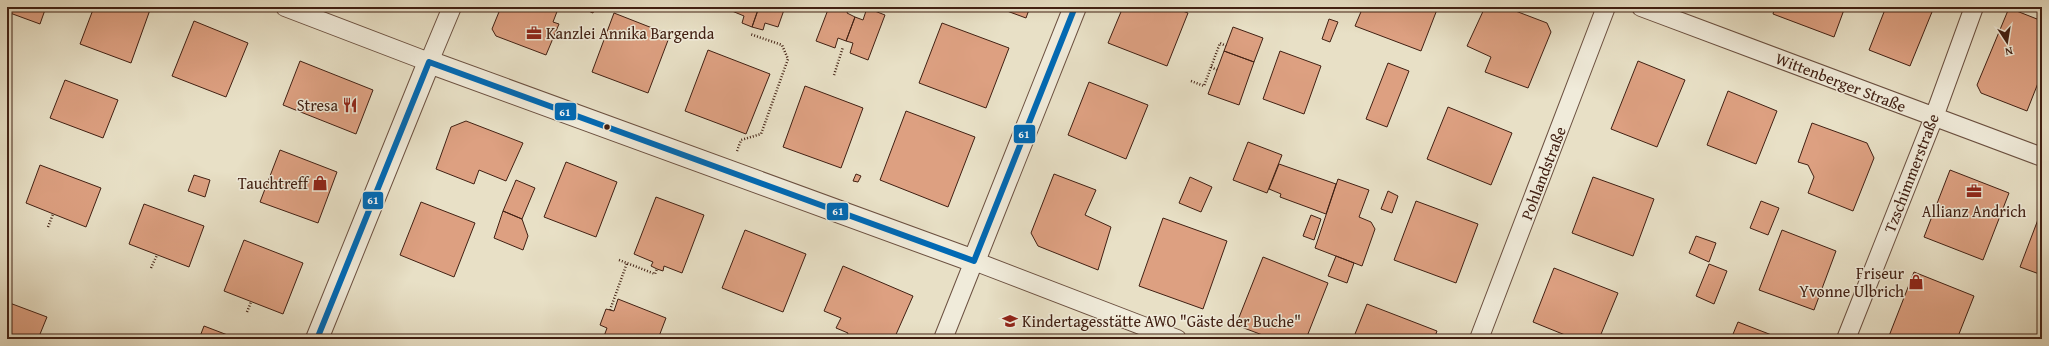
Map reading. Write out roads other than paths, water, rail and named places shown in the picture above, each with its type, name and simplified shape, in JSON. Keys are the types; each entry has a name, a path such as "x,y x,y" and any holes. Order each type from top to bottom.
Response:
{"street":[{"path":"285,7 429,62 974,261 1176,339"},
{"path":"317,339 452,7"},
{"path":"944,339 1075,7"},
{"name":"Pohlandstraße","path":"1480,339 1606,7"},
{"name":"Wittenberger Straße","path":"1641,7 2042,157"},
{"name":"Tzschimmerstraße","path":"1846,339 1934,117 1974,7"}],"place":[{"name":"Kanzlei Annika Bargenda","path":"534,33"},
{"name":"Stresa","path":"350,105"},
{"name":"Tauchtreff","path":"320,183"},
{"name":"Allianz Andrich","path":"1974,191"},
{"name":"Friseur Yvonne Ulbrich","path":"1916,282"},
{"name":"Kindertagesstätte AWO \"Gäste der Buche\"","path":"1010,321"}]}
